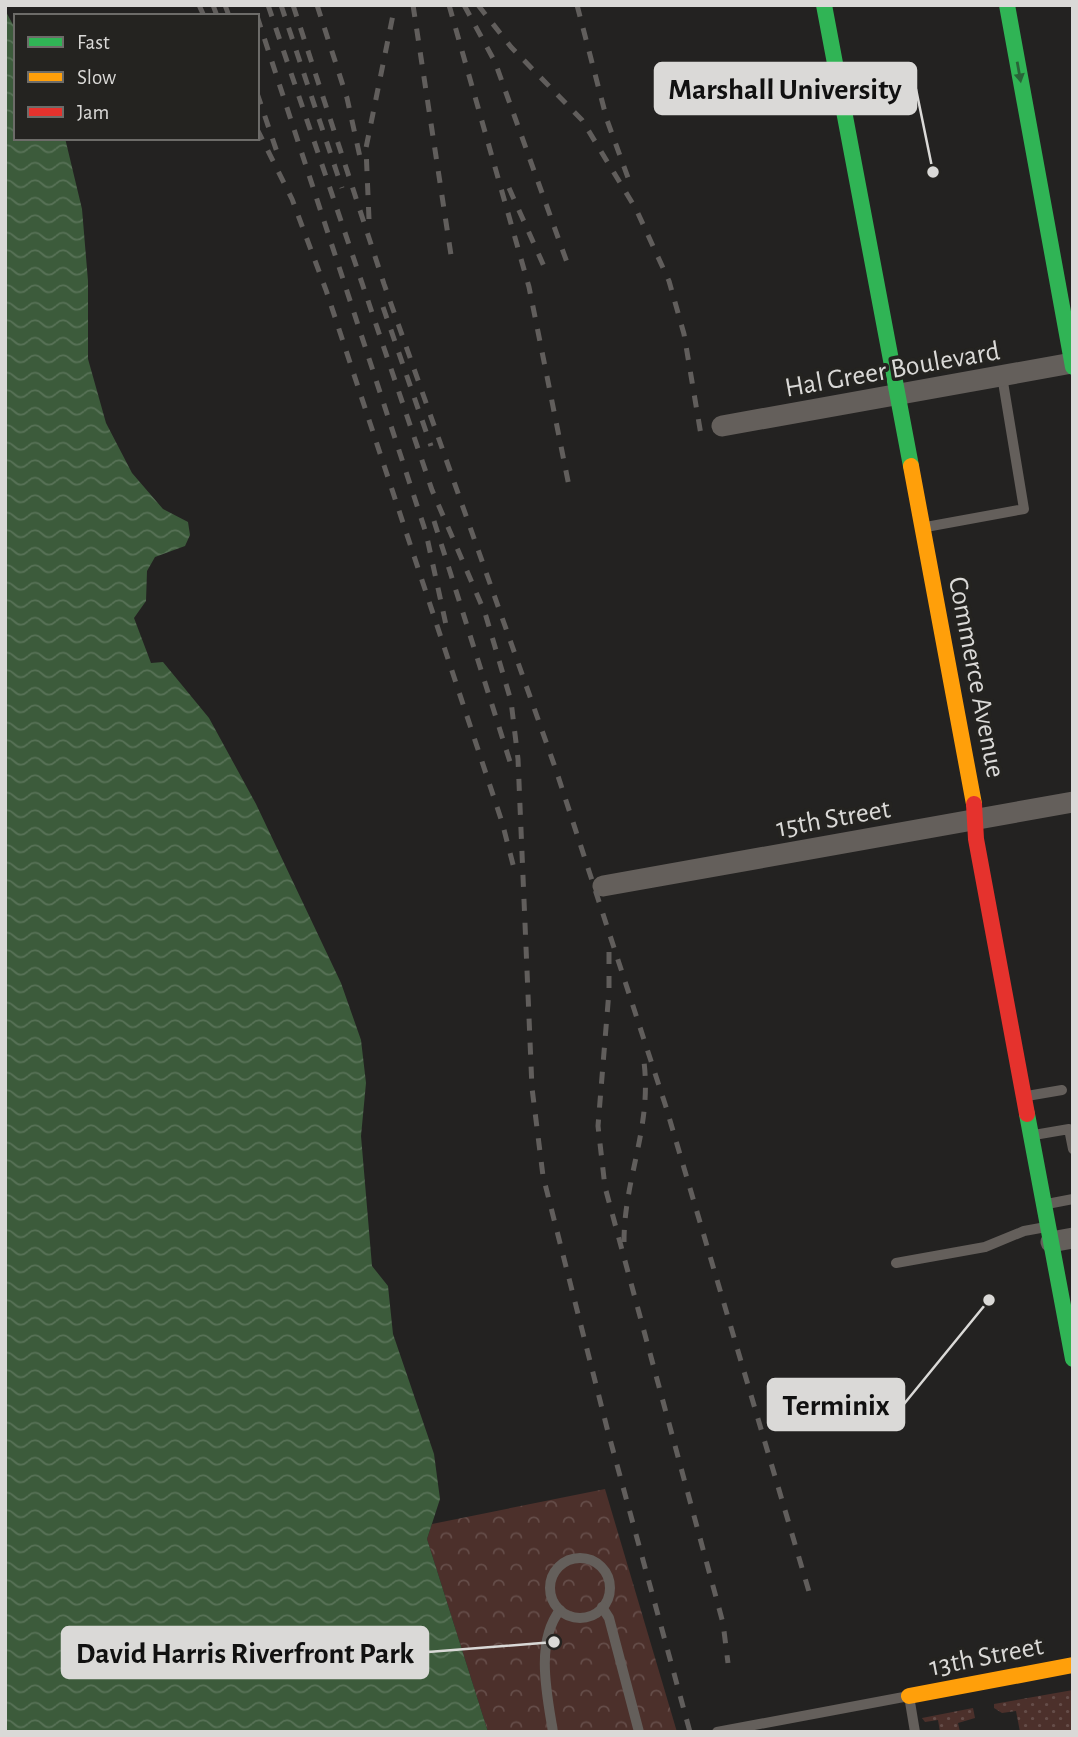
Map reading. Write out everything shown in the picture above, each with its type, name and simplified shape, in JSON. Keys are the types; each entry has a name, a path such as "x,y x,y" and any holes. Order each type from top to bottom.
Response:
{"street":[{"name":"Commerce Avenue","path":"824,5 974,799 976,839 1073,1359"},
{"path":"1007,5 1073,364"},
{"name":"Hal Greer Boulevard","path":"722,426 899,397 1073,364"},
{"name":"15th Street","path":"603,887 1073,802"},
{"path":"1050,1234 1073,1238"},
{"name":"13th Street","path":"909,1696 1073,1665"}],"lane":[{"path":"923,527 1024,509 1002,376"},
{"path":"1024,1096 1062,1090"},
{"path":"1031,1136 1069,1129 1073,1149"},
{"path":"1044,1204 1073,1199"},
{"path":"896,1264 985,1247 1024,1231 1050,1234"},
{"path":"583,1558 602,1567 610,1587 602,1607 586,1617 577,1618 560,1610 550,1591 555,1571 572,1559 583,1558"},
{"path":"602,1607 609,1618 639,1732"},
{"path":"553,1732 546,1660 549,1629 560,1610"},
{"path":"717,1732 909,1696 915,1732"}],"green space":[{"path":"605,1489 677,1732 488,1732 427,1539 432,1524"},
{"path":"1073,1690 1073,1732 1020,1732 1016,1711 1002,1713 994,1708 994,1704"},
{"path":"973,1708 975,1718 958,1723 960,1732 940,1732 938,1720 925,1722 922,1718"}],"water":[{"path":"5,10 14,26 14,140 65,140 82,209 88,281 88,359 106,423 132,473 163,509 188,522 190,535 185,546 155,557 147,571 146,601 134,618 151,663 163,662 209,718 256,804 341,983 361,1040 366,1083 361,1136 372,1266 388,1286 393,1334 434,1454 440,1499 427,1539 488,1732 5,1732"}],"railway":[{"path":"199,5 203,14"},
{"path":"213,5 216,14"},
{"path":"225,5 228,14"},
{"path":"268,5 432,490 485,613 511,701 518,759 532,1088 543,1176 608,1432 690,1732"},
{"path":"281,5 342,188"},
{"path":"293,5 384,284 556,770 666,1107 810,1595"},
{"path":"317,5 347,98 360,157"},
{"path":"369,219 366,148 395,5"},
{"path":"413,5 451,255"},
{"path":"449,5 529,287 569,486"},
{"path":"464,5 495,62 569,268"},
{"path":"478,5 511,47 582,120 636,209 669,281 684,334 702,441"},
{"path":"577,5 607,120 631,186"},
{"path":"259,22 426,533 448,634"},
{"path":"259,99 277,152"},
{"path":"259,133 292,199 326,290 502,822 516,876"},
{"path":"509,188 547,273"},
{"path":"383,307 431,446"},
{"path":"434,521 511,765"},
{"path":"609,952 609,991 598,1126 605,1187 723,1623 728,1663"},
{"path":"624,1242 628,1196 644,1109 644,1062"}],"traffic: fast":[{"path":"824,5 911,466"},
{"path":"1007,5 1073,367"},
{"path":"1027,1114 1073,1359"}],"traffic: slow":[{"path":"911,466 974,804"},
{"path":"909,1696 1073,1665"}],"traffic: jam":[{"path":"974,804 976,839 1027,1114"}],"place":[{"name":"Marshall University","path":"933,172"},
{"name":"Terminix","path":"989,1300"},
{"name":"David Harris Riverfront Park","path":"554,1642"}]}
